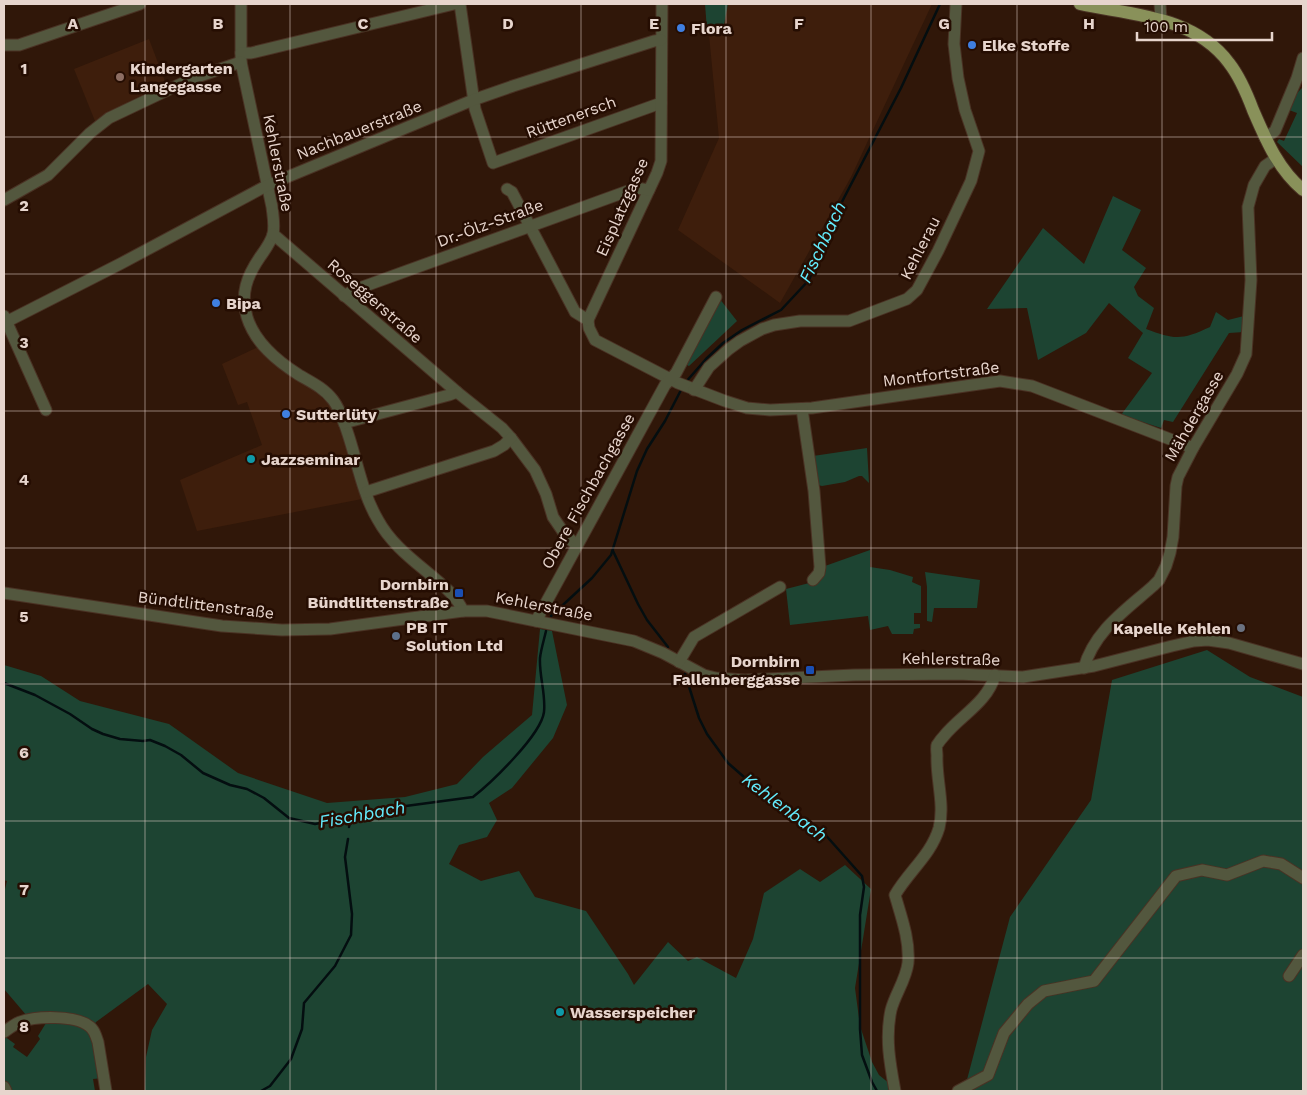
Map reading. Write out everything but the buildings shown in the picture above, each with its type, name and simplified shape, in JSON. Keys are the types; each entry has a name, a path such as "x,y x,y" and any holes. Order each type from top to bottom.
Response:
{"main road":[{"path":"1080,4 1161,19 1190,30 1211,44 1236,73 1275,159 1303,190"}],"street":[{"path":"4,45 19,45 140,4"},
{"name":"Kehlerstraße","path":"241,4 241,58 273,214 273,234 247,278 244,292 247,318 253,332 272,355 328,394 339,410 366,492 378,521 389,537 403,551 460,602 463,611 487,611 634,641 663,653 704,675 716,678 745,680 854,675 958,674 1023,677 1084,668 1194,641 1208,640 1229,643 1303,664"},
{"path":"4,200 48,175 90,133 109,118 191,79 251,53 454,4"},
{"path":"460,4 473,100"},
{"name":"Eisplatzgasse","path":"588,324 661,162 662,4"},
{"name":"Kehlerau","path":"693,389 709,368 729,349 762,329 800,321 849,321 907,299 917,290 938,251 971,181 979,151 965,110 958,78 954,44 956,4"},
{"path":"1160,4 1161,19"},
{"name":"Nachbauerstraße","path":"4,320 120,264 268,186 473,100 661,40"},
{"path":"1265,138 1275,131 1300,80 1303,58"},
{"name":"Rüttenersch","path":"473,100 493,163 661,103"},
{"name":"Mähdergasse","path":"1084,668 1093,645 1108,625 1159,580 1166,566 1173,537 1178,477 1237,374 1246,354 1251,280 1248,207 1254,185 1266,166 1275,159"},
{"name":"Dr.-Ölz-Straße","path":"344,296 354,290 636,188 649,190"},
{"path":"507,189 512,192 575,312 588,324 595,340 674,381"},
{"name":"Roseggerstraße","path":"273,234 512,438 535,470 553,517 564,533 576,545"},
{"name":"Obere Fischbachgasse","path":"536,621 665,384 674,381 676,373 716,297"},
{"path":"4,320 12,331 46,410"},
{"name":"Montfortstraße","path":"674,381 747,408 770,410 802,409 995,381 1013,382 1032,386 1193,448"},
{"path":"344,423 450,396 456,392"},
{"path":"802,409 814,491 820,567 819,573 813,580"},
{"path":"366,492 494,450 512,438"},
{"path":"679,662 694,637 780,587"},
{"name":"Bündtlittenstraße","path":"4,593 222,626 282,630 330,629 463,611"},
{"path":"895,1091 889,1058 888,1035 891,1011 904,977 908,956 895,895 932,846 939,827 941,813 937,745 952,726 972,710 993,683 995,676"},
{"path":"958,1091 988,1075 1004,1033 1028,1004 1044,991 1094,981 1176,876 1202,870 1227,875 1263,861 1281,864 1303,878"},
{"path":"1289,976 1303,955"},
{"path":"4,1032 19,1022 35,1018 68,1018 89,1026 98,1042 106,1091"},
{"path":"4,1087 6,1091"}],"shaded area":[{"path":"706,4 932,4 851,177 780,303 678,230 719,138"},
{"name":"Kindergarten Langegasse","path":"149,39 166,84 95,121 74,69"},
{"path":"258,347 315,390 331,407 338,421 362,499 197,531 180,480 262,445 247,402 238,405 222,364"}],"green space":[{"path":"705,4 728,4 723,30 707,30"},
{"path":"1302,88 1303,167 1277,142 1279,139 1284,141 1297,113 1289,110 1296,94"},
{"path":"1113,196 1141,210 1122,250 1146,268 1134,287 1138,296 1154,308 1146,329 1178,337 1210,327 1216,312 1228,320 1244,316 1244,332 1229,333 1173,422 1164,420 1161,428 1121,415 1152,373 1128,358 1143,333 1109,303 1086,333 1038,360 1027,308 987,309 1043,228 1084,264"},
{"path":"719,298 737,321 689,366 683,363"},
{"path":"867,448 869,483 862,476 859,476 845,482 818,485 813,456"},
{"path":"870,550 870,567 890,570 913,577 912,582 921,586 921,613 914,613 914,624 920,624 920,628 914,629 913,634 892,634 888,626 870,630 868,616 790,625 786,589 817,581 825,566"},
{"path":"925,572 980,580 977,608 934,608 932,622 927,621"},
{"path":"540,629 552,631 567,705 553,738 512,788 489,803 497,820 487,837 459,845 449,864 481,881 519,871 535,897 586,911 634,985 668,942 688,961 697,957 736,978 753,939 764,893 800,869 820,882 845,865 871,889 855,988 860,1026 872,1062 879,1075 890,1084 892,1091 145,1091 146,1057 152,1030 167,1004 148,984 96,1022 93,1027 103,1078 93,1079 95,1091 4,1091 4,1036 15,1044 13,1047 27,1057 40,1039 38,1036 46,1023 27,1016 4,989 4,889 7,881 4,880 4,665 41,676 80,701 169,724 238,773 327,803 405,797 457,784 483,757 532,715"},
{"path":"1207,650 1250,677 1303,697 1303,1091 964,1091 1010,917 1091,800 1112,680"}],"waterway":[{"name":"Fischbach","path":"685,383 723,343 742,330 781,310 809,280 832,221 901,88 940,4"},
{"name":"Fischbach","path":"551,616 592,578 611,555 637,471 647,449 665,421 682,388"},
{"name":"Kehlenbach","path":"613,551 647,620 668,647"},
{"name":"Fischbach","path":"4,683 35,695 103,734 120,739 150,740 165,746 181,755 203,773 230,785 247,789 264,798 289,818 315,824 331,821 346,814 473,797 492,781 514,758 541,722 544,705 540,658 546,631"},
{"name":"Kehlenbach","path":"685,674 699,718 707,734 728,763 760,791 822,831 862,876 864,887 860,915 860,1029 862,1055 877,1091"},
{"path":"349,827 352,813"},
{"path":"261,1091 270,1086 291,1059 302,1029 304,1003 335,966 351,935 352,914 345,857 348,839"}],"place":[{"name":"Flora","path":"681,28"},
{"name":"Elke Stoffe","path":"972,45"},
{"name":"Kindergarten Langegasse","path":"120,77"},
{"name":"Bipa","path":"216,303"},
{"name":"Sutterlüty","path":"286,414"},
{"name":"Jazzseminar","path":"251,459"},
{"name":"Dornbirn Bündtlittenstraße","path":"459,593"},
{"name":"Kapelle Kehlen","path":"1241,628"},
{"name":"PB IT Solution Ltd","path":"396,636"},
{"name":"Dornbirn Fallenberggasse","path":"810,670"},
{"name":"Wasserspeicher","path":"560,1012"}]}
